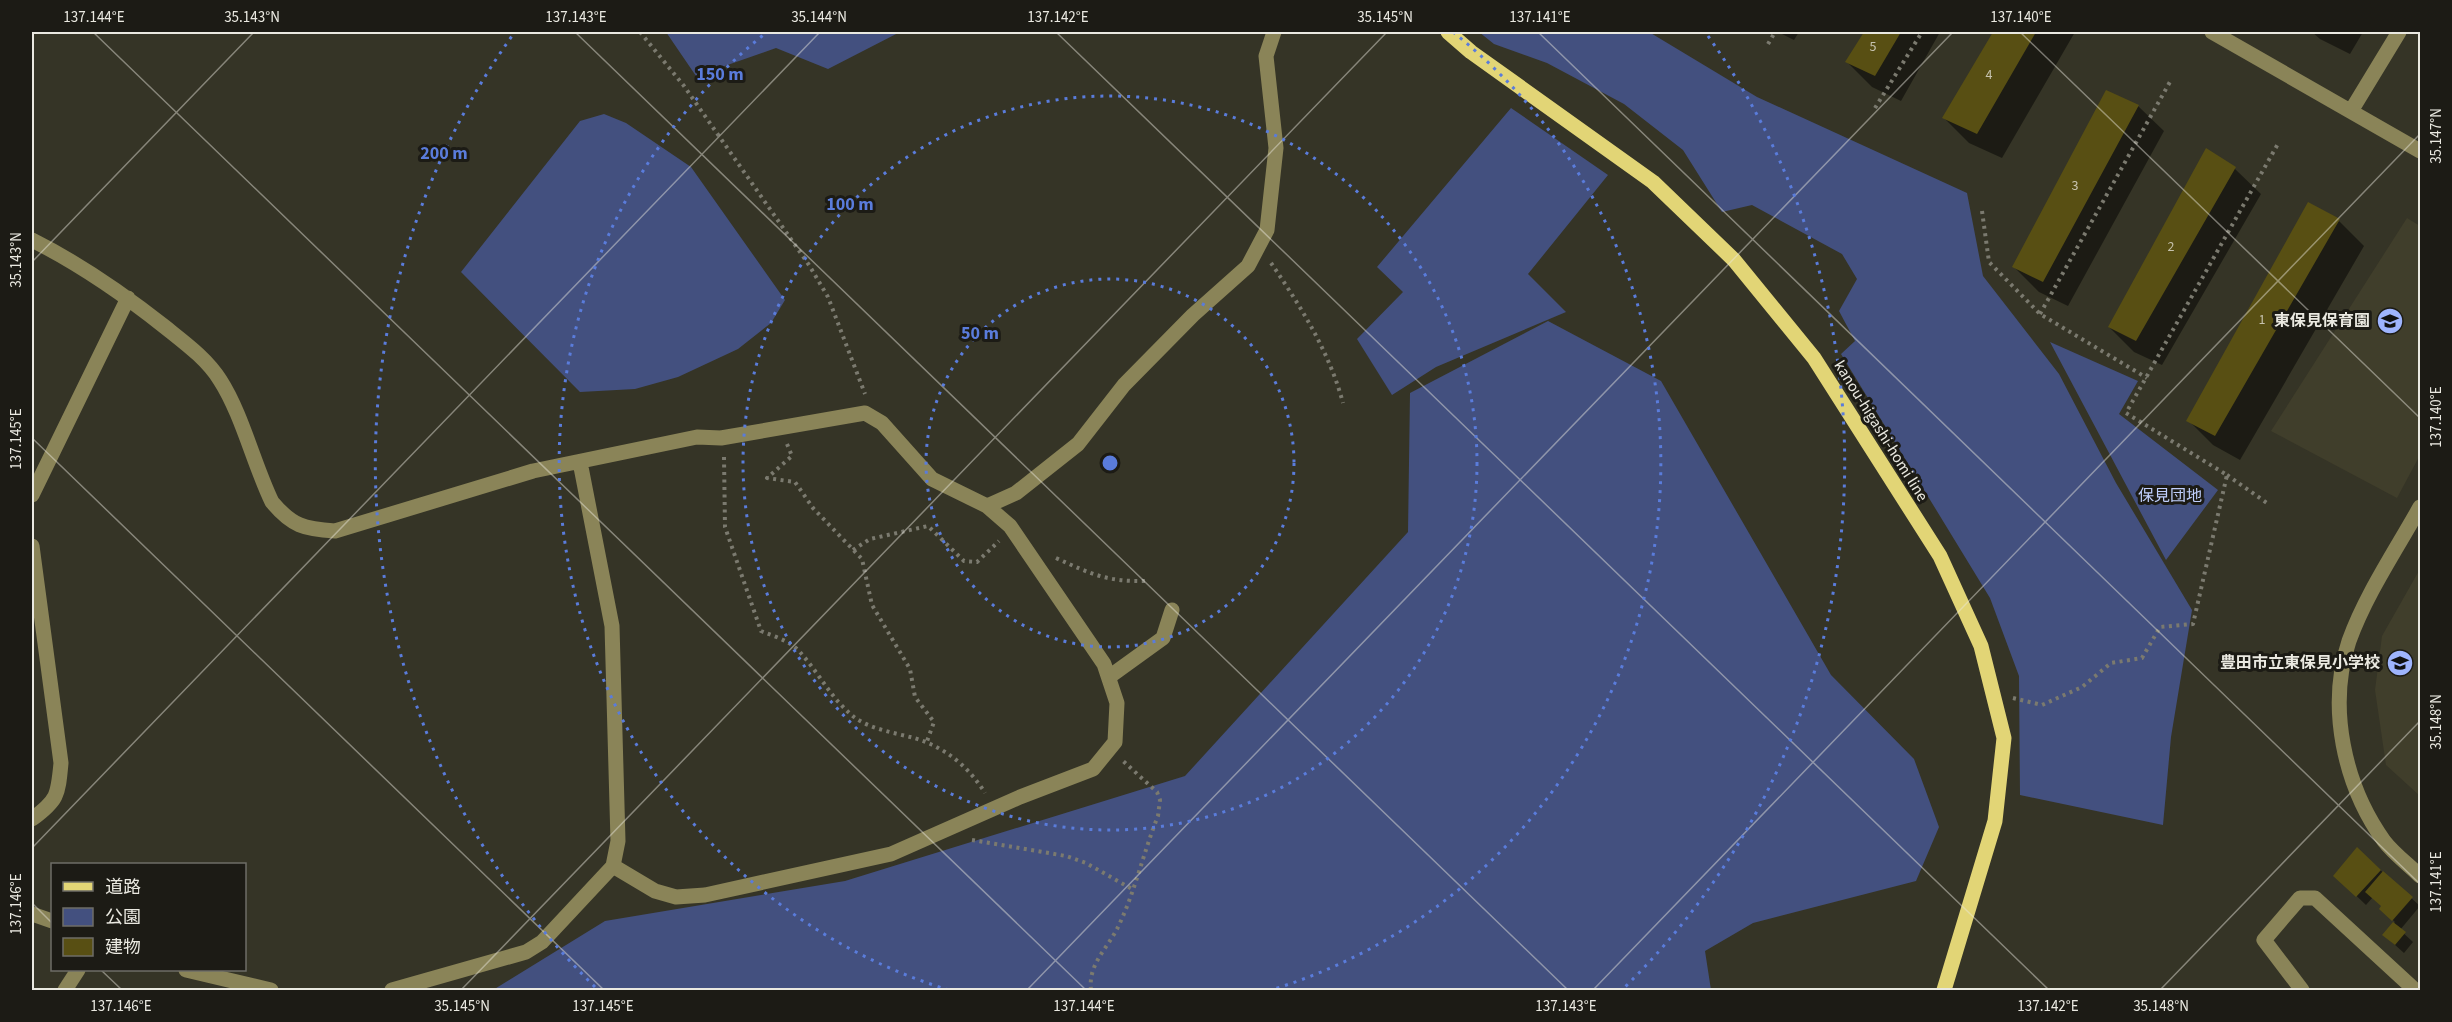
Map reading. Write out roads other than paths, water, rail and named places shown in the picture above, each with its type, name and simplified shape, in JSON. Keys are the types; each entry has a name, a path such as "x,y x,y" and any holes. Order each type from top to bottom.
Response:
{"main road":[{"name":"kanou-higashi-homi line","path":"1448,32 1471,52 1653,182 1734,260 1814,358 1940,556 1981,646 2004,738 1995,821 1944,990"}],"street":[{"path":"987,506 1016,493 1078,444 1124,385 1192,315 1248,266 1267,230 1276,148 1266,56 1274,32"},
{"path":"2212,32 2421,151"},
{"path":"2351,111 2399,32"},
{"path":"32,240 88,270 128,298 191,348 221,381 272,502 283,515 305,528 335,531 533,471 697,437 721,438 839,415 872,414 933,480 987,506 1010,526 1104,664 1118,703 1115,742 1093,769 995,808 891,854 705,895 676,897 655,891 613,866"},
{"path":"32,495 128,298"},
{"path":"392,990 526,952 542,942 613,866 618,841 612,626 580,462"},
{"path":"2421,507 2370,595 2349,641 2338,690 2345,755 2357,795 2385,842 2421,876"},
{"path":"32,546 61,763 59,782 52,804 32,819"},
{"path":"1109,677 1162,638 1172,610"},
{"path":"2302,990 2264,940 2300,898 2315,898 2415,990"},
{"path":"32,914 51,921"},
{"path":"64,990 77,971"},
{"path":"194,971 271,990"}],"place":[{"name":"東保見保育園","path":"2390,321"},
{"name":"豊田市立東保見小学校","path":"2400,663"}],"park label":[{"name":"保見団地","path":"2170,496"}]}
